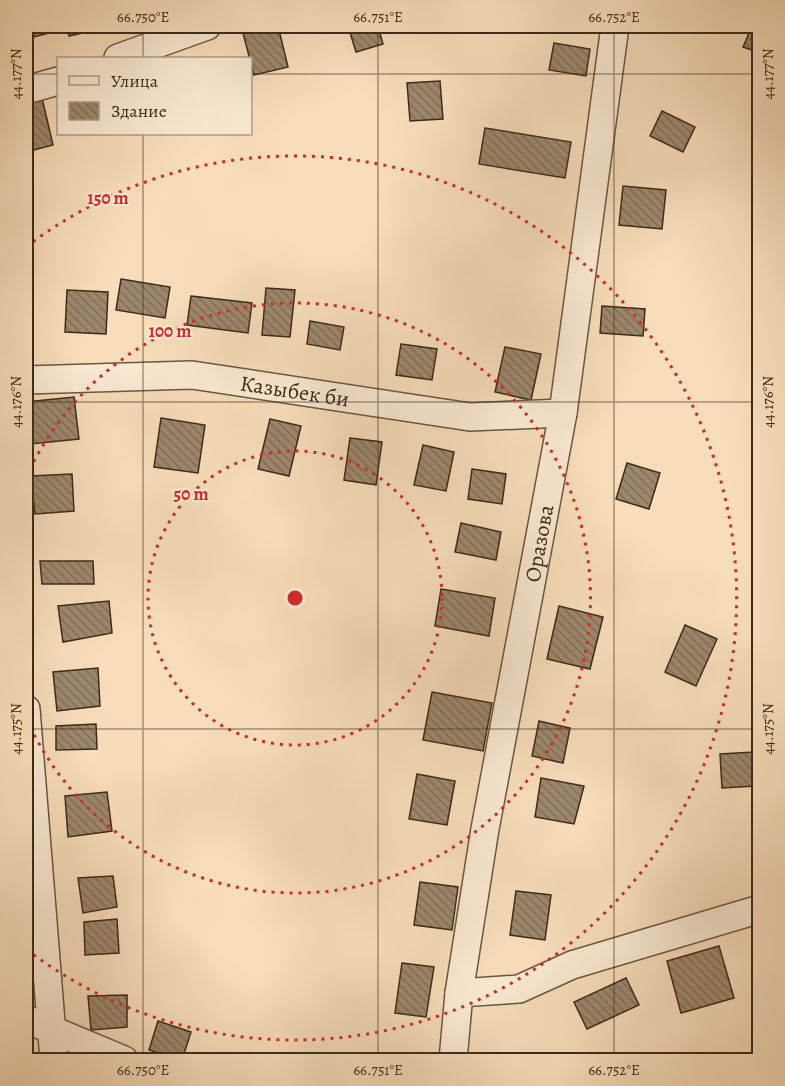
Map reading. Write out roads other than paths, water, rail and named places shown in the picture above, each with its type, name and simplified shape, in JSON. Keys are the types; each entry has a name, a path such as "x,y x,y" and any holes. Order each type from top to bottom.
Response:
{"street":[{"path":"121,57 207,26"},
{"name":"Оразова","path":"453,1060 459,993 485,829 563,413 615,26"},
{"path":"26,90 57,81"},
{"name":"Казыбек би","path":"26,380 192,375 470,417 563,413"},
{"path":"26,709 54,1060"},
{"path":"459,993 519,989 572,965 759,909"},
{"path":"26,1019 124,1060"}]}
